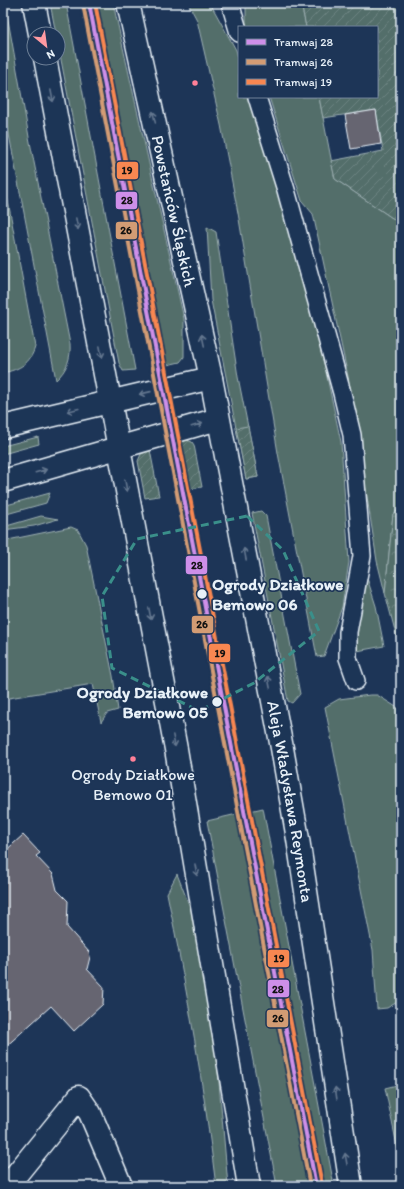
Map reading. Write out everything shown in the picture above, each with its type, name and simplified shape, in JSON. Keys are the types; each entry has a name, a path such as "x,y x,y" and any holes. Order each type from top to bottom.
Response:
{"main road":[{"path":"34,3 38,26"},
{"name":"Powstańców Śląskich","path":"128,3 211,378 218,419"},
{"path":"47,66 176,750 249,1186"},
{"path":"3,427 211,378"},
{"path":"3,481 218,419"},
{"name":"Aleja Władysława Reymonta","path":"218,419 298,839 350,1186"},
{"path":"7,1186 79,1097 90,1113 121,1186"}],"lane":[{"path":"230,3 238,30"},
{"path":"257,98 290,206 342,393 352,435 362,556 348,632 348,658 356,682"}],"highlighted area":[{"path":"247,516 283,550 319,631 254,683 199,711 112,668 102,596 137,539"}],"green space":[{"path":"3,3 5,3 29,137 70,344 68,364 56,380 3,103"},
{"path":"50,3 66,3 135,370 123,371 119,363 62,66 66,66 66,26 54,26"},
{"path":"95,3 113,3 184,319 184,357 180,362 163,366 150,286"},
{"path":"188,3 210,3 236,50 238,57 238,98 250,98 276,179 315,321 341,442 349,562 342,607 324,656 317,657 278,453 238,213 221,125 197,20"},
{"path":"246,3 301,3 306,26 246,26"},
{"path":"301,3 401,3 401,224 335,179 331,161 383,151 376,110 323,118 319,98 378,98 378,26 306,26"},
{"path":"269,98 319,98 335,179 401,224 401,508 393,514 385,593 377,561 349,381 313,214 302,201"},
{"path":"3,174 35,347 30,358 24,365 3,373"},
{"path":"207,227 216,232 238,377 258,477 246,479 211,300"},
{"path":"248,426 258,477 246,479 236,428"},
{"path":"38,437 39,444 3,454 3,446"},
{"path":"187,440 192,442 194,445 202,487 189,489 180,442"},
{"path":"150,450 159,496 145,498 138,461 141,454"},
{"path":"50,493 46,503 3,515 3,506"},
{"path":"401,508 401,642 398,642 385,593 393,514"},
{"path":"261,511 266,516 300,694 292,703 288,701 252,513"},
{"path":"41,516 58,519 34,526 3,530 3,527"},
{"path":"71,527 78,530 86,545 113,676 118,710 107,713 101,722 93,684 3,699 3,541"},
{"path":"367,578 376,606 384,646 357,651 354,622"},
{"path":"377,695 401,710 401,1000 387,1008 377,1009 373,950 325,707 339,699"},
{"path":"263,808 334,1186 277,1186 207,821"},
{"path":"177,874 193,915 216,1048 228,1186 216,1186 194,1039 167,893"},
{"path":"401,1084 401,1165 385,1088"}],"building":[{"path":"376,110 381,144 351,149 345,115"},
{"path":"23,835 40,853 36,856 53,874 57,890 68,901 67,927 89,952 90,957 87,969 104,987 103,1004 74,1031 51,1006 3,1049 3,853"}],"tram line":[{"name":"28","path":"89,3 316,1186"},
{"name":"19","path":"95,3 322,1185"},
{"name":"26","path":"83,4 310,1186"}],"place":[{"name":"Ogrody Działkowe Bemowo 06","path":"202,594"},
{"name":"Ogrody Działkowe Bemowo 05","path":"217,702"},
{"name":"Ogrody Działkowe Bemowo 01","path":"133,759"}]}
